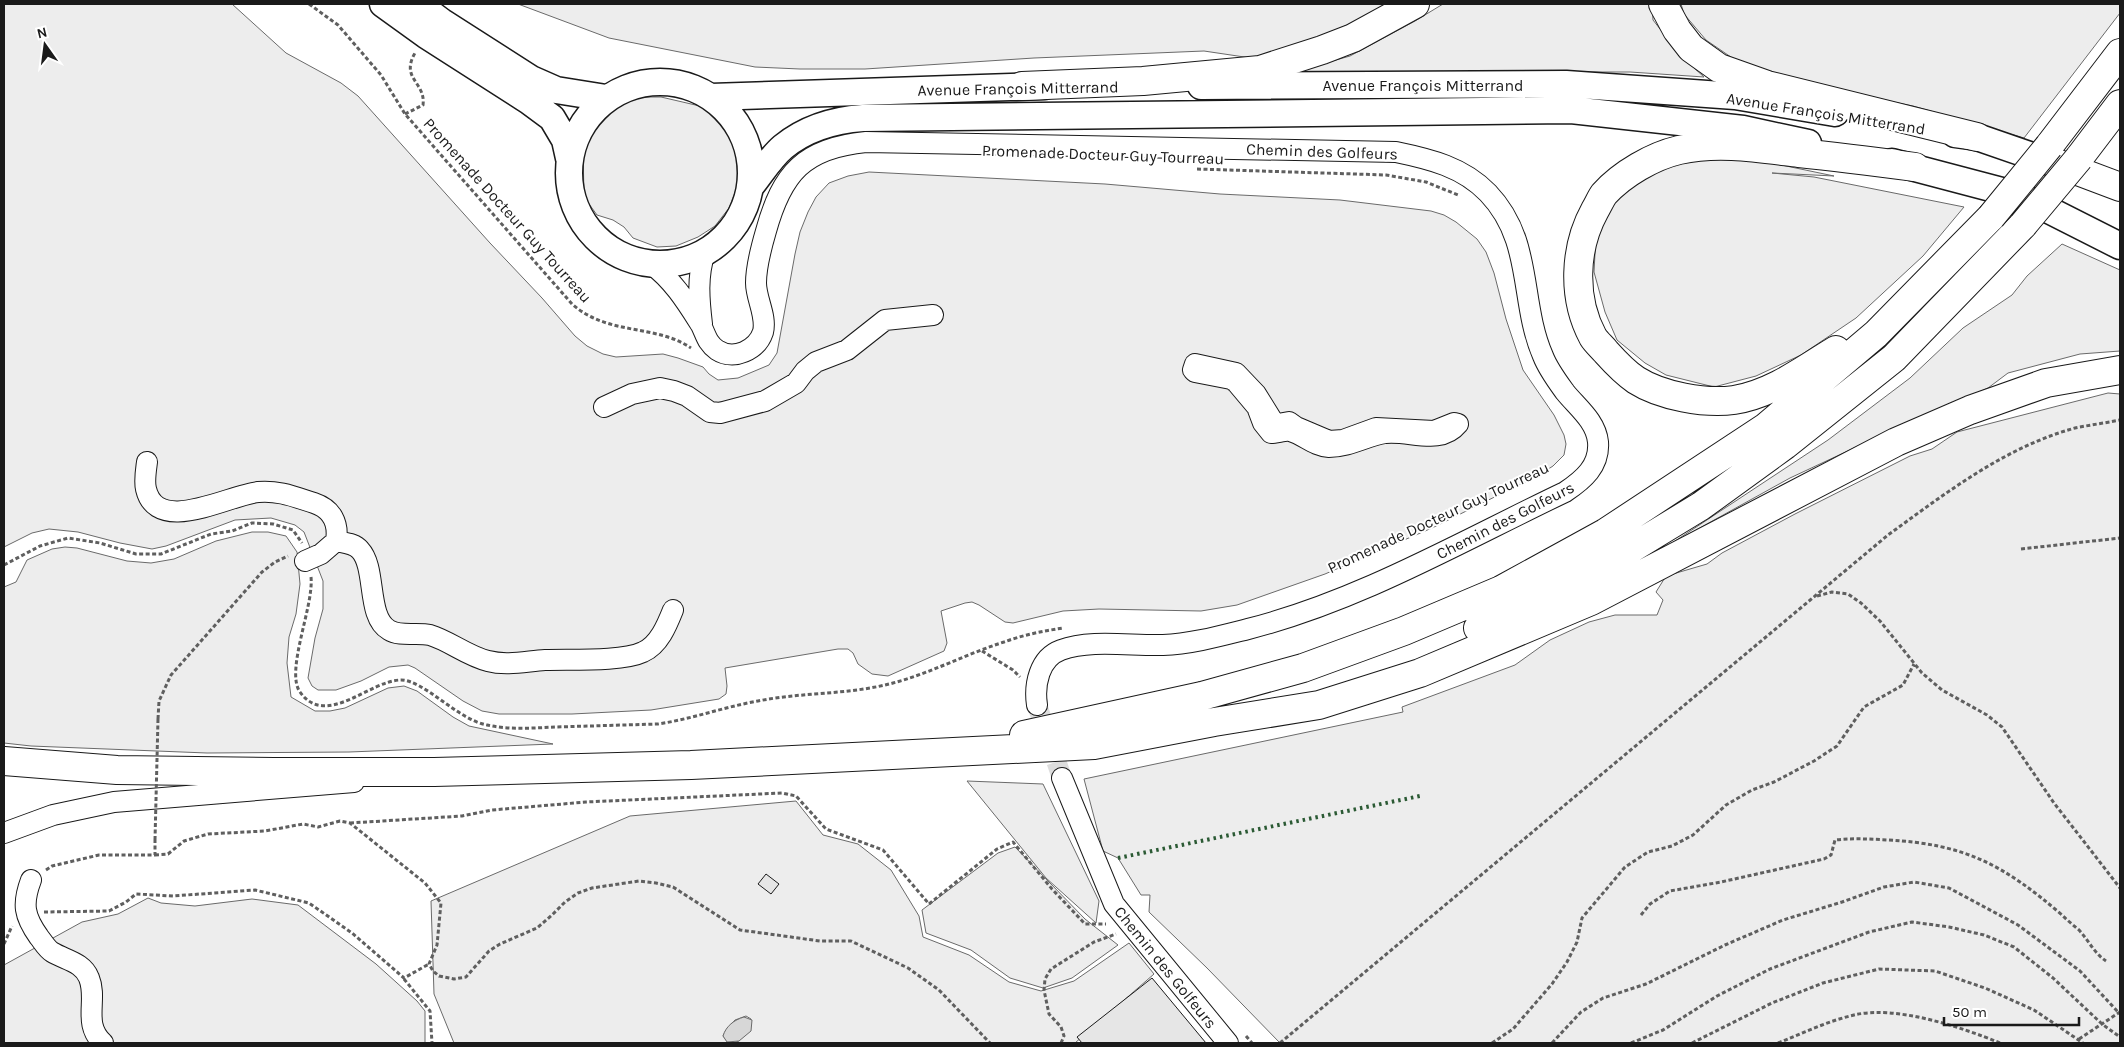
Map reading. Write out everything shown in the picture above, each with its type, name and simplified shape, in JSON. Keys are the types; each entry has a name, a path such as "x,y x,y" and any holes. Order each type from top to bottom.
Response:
{"highway":[{"path":"1022,86 1143,81 1260,70 1353,38 1415,4"},
{"path":"1664,4 1664,8 1676,30 1691,48 1719,68 1767,85 1977,137"},
{"path":"2055,145 2120,35"},
{"path":"939,752 1202,696 1303,668 1404,631 1501,590 1605,533 1766,427 1876,334 1960,251 2055,145 2120,53"},
{"path":"1214,722 1315,693 1412,658 1512,613 1610,562 1702,506 1785,445 1894,358 2022,225 2079,158 2120,104"},
{"path":"2079,158 2120,133"},
{"path":"1915,167 1760,148 1705,145 1676,150 1626,174 1604,194 1588,222 1581,250 1578,281 1583,312 1594,338 1618,366 1637,381 1663,392 1688,399 1734,400 1759,393 1784,382 1854,340 1960,251"},
{"path":"2055,145 2120,187"},
{"path":"4,761 117,770 434,772 692,765 1094,745 1214,722 1319,706 1420,673 1591,601 1896,442 1970,410 2046,383 2120,370"}],"main road":[{"path":"384,4 426,35 530,101 552,118 565,140 569,158 570,194 585,226 611,250 651,264 680,262 705,252 713,247 738,221 750,187 749,152 734,119 711,97 674,82 639,84 606,98 581,124 569,158"},
{"path":"418,4 531,78 556,90 606,98"},
{"name":"Avenue François Mitterrand","path":"711,97 735,98 1022,86 1566,84 1735,96 1977,137 2055,145 2120,194"},
{"name":"Avenue François Mitterrand","path":"750,187 782,148 805,132 846,119 1571,110 1743,129 1915,167 2021,196 2120,246"}],"street":[{"name":"Chemin des Golfeurs","path":"651,264 664,273 676,288 702,328 708,343 719,351 732,354 746,352 757,343 763,331 763,317 756,288 756,274 772,207 783,185 800,165 821,151 842,144 866,142 1396,152 1436,160 1465,174 1488,193 1505,215 1517,240 1524,265 1529,312 1544,358 1565,393 1592,424 1598,439 1598,453 1593,467 1582,481 1565,492 1420,562 1357,591 1302,613 1251,629 1206,640 1166,645 1075,646 1058,651 1045,663 1038,677 1035,690 1037,705"},
{"name":"Chemin des Golfeurs","path":"702,328 698,290 700,266 705,252"},
{"path":"604,407 632,394 660,388 674,390 687,396 710,412 720,413 764,401 796,383 805,371 816,362 848,350 886,320 933,315"},
{"path":"1195,364 1236,373 1256,394 1274,423 1289,422 1296,427 1329,441 1343,440 1376,428 1434,431 1454,423 1458,424 1448,432 1435,436 1405,433 1384,434 1347,445 1320,445 1289,431 1271,433 1263,423 1257,407 1236,382 1195,372 1193,370 1195,364"},
{"path":"146,462 146,488 151,500 160,508 170,511 185,511 256,492 277,491 327,509 334,517 338,531 336,541 321,554 305,561"},
{"path":"336,541 352,544 361,550 366,560 376,609 381,622 388,630 398,634 430,635 470,655 490,662 510,663 599,659 642,652 662,634 673,610"},
{"path":"4,833 53,815 114,802 322,786 434,772"},
{"name":"Chemin des Golfeurs","path":"1062,778 1114,904 1228,1043"},
{"path":"31,880 26,895 25,912 30,924 50,951 79,965 89,976 92,988 92,1028 103,1043"}],"path":[{"path":"308,4 338,25 381,75 405,114"},
{"name":"Promenade Docteur Guy Tourreau","path":"415,54 410,62 410,71 424,98 423,105 405,114 559,289 582,313 620,328 674,338 697,353"},
{"name":"Promenade Docteur Guy Tourreau","path":"1188,169 1386,175 1426,182 1462,198"},
{"path":"1280,1043 1888,535 1957,485 2018,450 2075,428 2120,420"},
{"path":"4,565 40,546 68,538 100,543 136,554 161,554 211,534 232,531 252,524 273,524 293,530 302,543 305,561 311,571 310,601 295,668 298,690 304,698 323,706 332,706 376,687 400,680 409,681 460,714 487,726 534,728 658,724 682,720 759,700 892,684 1003,642 1038,632 1066,628"},
{"path":"2021,549 2120,538"},
{"path":"155,856 159,701 171,675 262,572 287,556 297,557 305,561"},
{"path":"1817,596 1832,592 1848,594 1861,603 1880,622 1922,673 1942,690 1987,715 2002,726 2054,803 2120,888"},
{"path":"981,651 1014,670 1027,684 1037,705"},
{"path":"1492,1043 1514,1029 1552,984 1567,962 1577,942 1582,918 1625,867 1648,852 1672,846 1692,835 1726,805 1752,790 1774,782 1814,761 1837,746 1864,707 1903,685 1914,664"},
{"path":"31,880 52,866 99,855 155,856 168,854 184,841 208,834 265,831 304,824 318,827 340,821 350,823 462,816 492,810 586,802 782,793 796,796 826,829 883,850 929,904 997,849 1012,842 1052,889 1086,924 1130,925"},
{"path":"25,912 109,911 136,894 173,896 255,890 309,903 352,933 404,978 429,964 437,945 441,903 424,882 350,823"},
{"path":"1641,915 1650,904 1670,891 1721,882 1824,858 1831,855 1835,840 1848,838 1913,842 1952,848 1985,860 2021,882 2080,931 2088,944 2106,961"},
{"path":"429,964 439,976 454,979 466,977 489,951 500,944 537,928 578,892 639,881 656,883 674,888 740,930 820,941 851,941 908,968 939,990 990,1043"},
{"path":"1552,1043 1581,1012 1603,998 1646,984 1725,945 1783,920 1884,887 1914,882 1949,888 2018,925 2080,971 2120,1012 2080,1040"},
{"path":"1632,1043 1663,1030 1717,996 1770,969 1869,932 1912,922 1950,927 1984,935 2014,947 2053,978 2102,1024 2120,1036"},
{"path":"1062,1043 1064,1036 1061,1027 1049,1014 1044,990 1045,979 1051,969 1094,942 1121,932 1130,925"},
{"path":"1692,1043 1772,1003 1823,983 1879,969 1936,971 1985,988 2034,1010 2083,1043"},
{"path":"404,979 430,1011 432,1043"},
{"path":"1778,1043 1855,1014 1894,1013 1970,1030 2000,1043"}],"shaded area":[{"path":"4,4 232,4 286,53 341,83 358,96 575,336 587,346 603,354 616,357 663,354 703,367 718,380 738,378 769,365 777,353 795,254 800,232 808,212 816,197 829,183 848,176 869,172 1105,184 1220,194 1340,200 1431,211 1444,215 1456,222 1477,239 1486,252 1523,370 1554,415 1564,435 1566,444 1564,455 1553,466 1539,475 1432,528 1325,574 1237,605 1201,611 1099,609 1063,611 1013,623 1005,622 972,602 965,603 941,611 947,643 944,651 888,676 872,674 858,664 853,653 848,649 838,649 725,668 726,694 719,699 651,710 572,714 499,714 482,711 463,701 408,665 389,667 361,681 336,690 318,690 312,686 308,678 315,638 323,609 323,581 304,532 295,525 271,518 235,520 166,546 152,549 78,532 49,529 32,533 4,547"},
{"path":"518,4 1393,4 1375,14 1300,44 1251,58 1204,51 1034,58 865,69 800,69 755,67 609,38"},
{"path":"1443,4 1652,4 1653,20 1682,57 1704,77 1630,72 1538,72 1272,78 1350,56"},
{"path":"1681,4 2120,4 2120,13 2024,138 1913,106 1813,86 1744,66 1706,40 1684,14"},
{"path":"635,97 661,97 704,107 719,117 735,145 739,165 737,187 729,208 715,226 698,237 676,246 657,247 633,238 624,227 613,220 597,215 584,197 583,149 589,136 601,120 615,108"},
{"path":"1719,157 1767,162 1834,176 1772,173 1814,177 1964,207 1923,256 1856,318 1801,355 1756,376 1714,387 1666,375 1645,363 1617,340 1605,312 1594,272 1596,235 1613,200 1642,177 1673,165"},
{"path":"2062,244 2120,270 2120,351 2080,354 2008,373 1988,388 1790,478 1669,545 1828,440 1910,378 1963,328 2012,295 2027,276"},
{"path":"2108,393 2120,394 2120,1043 1280,1043 1149,912 1150,895 1141,895 1118,858 1103,851 1084,779 1403,712 1402,707 1515,665 1550,640 1589,622 1615,615 1657,615 1663,600 1656,592 1666,576 1707,564 1722,553 1795,514 1910,456 1932,449 1957,432"},
{"path":"252,532 268,532 286,536 297,552 300,584 296,614 289,637 287,663 291,697 315,711 330,711 345,708 388,688 404,686 417,691 469,726 553,744 349,752 207,753 31,746 4,743 4,587 16,582 27,560 52,549 65,547 77,548 127,561 151,563 174,559 216,541"},
{"path":"967,781 1043,784 1099,901 1096,923 1046,878"},
{"path":"796,801 823,835 858,844 891,870 919,916 923,937 969,955 1009,982 1041,991 1074,981 1129,943 1154,974 1075,1043 733,1043 739,1041 751,1019 746,1016 735,1020 726,1030 723,1036 729,1043 454,1043 434,994 431,901 630,816"},
{"path":"1015,847 1085,919 1118,945 1072,978 1043,988 1010,978 971,950 926,933 922,910 998,853"},
{"path":"148,898 161,903 195,906 252,899 298,905 376,964 417,1001 425,1011 425,1043 4,1043 4,965 82,922 118,914"},
{"path":"744,1017 752,1020 751,1031 739,1041 727,1042 723,1036 728,1026"}],"building":[{"path":"766,874 779,884 771,894 758,884"},
{"path":"1152,978 1206,1043 1082,1043 1077,1037"}],"tunnel":[{"path":"1037,705 1062,778"}],"hedge":[{"path":"1118,858 1420,796"}]}
